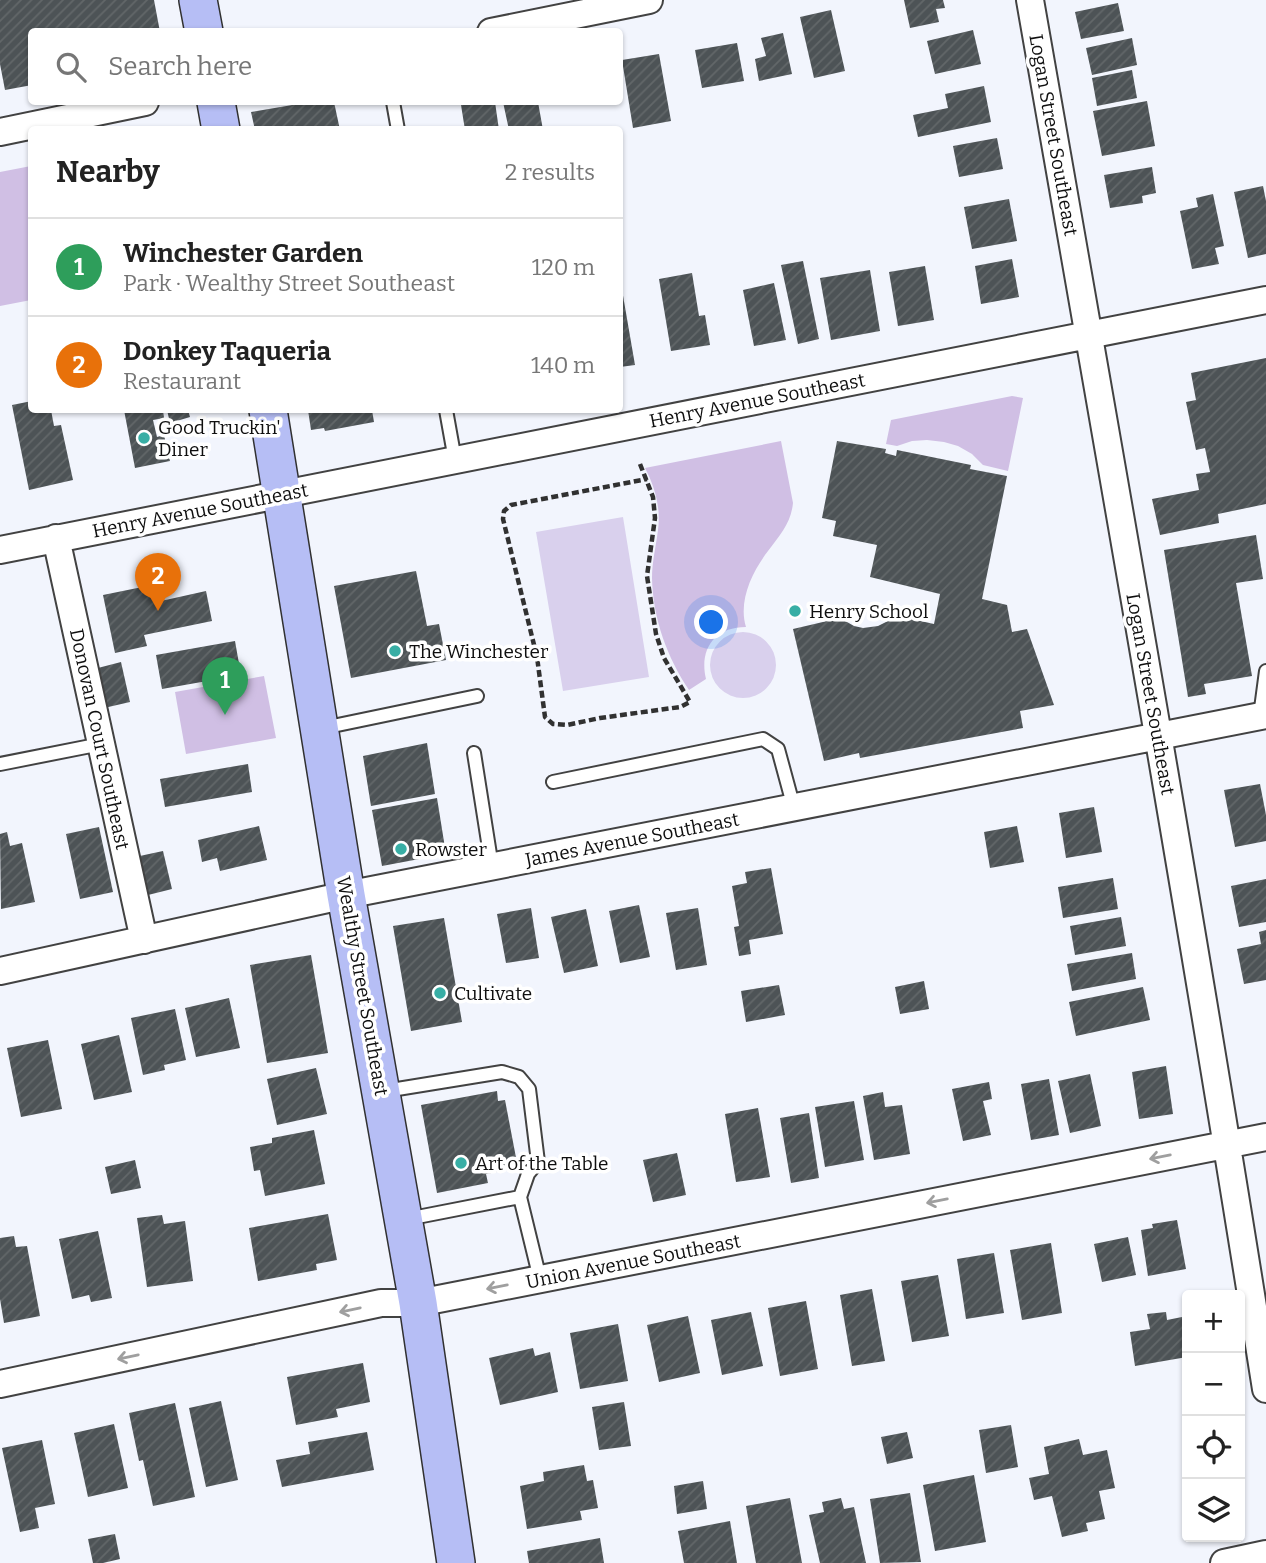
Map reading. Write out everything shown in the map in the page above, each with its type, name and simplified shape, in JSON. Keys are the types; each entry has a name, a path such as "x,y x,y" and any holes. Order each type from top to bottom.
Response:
{"main road":[{"path":"198,0 203,28"},
{"path":"217,105 220,126"},
{"name":"Wealthy Street Southeast","path":"268,413 346,895 418,1303 456,1563"}],"street":[{"path":"511,28 649,0"},
{"name":"Logan Street Southeast","path":"1030,0 1263,1348 1266,1389"},
{"path":"29,126 130,105"},
{"path":"0,132 28,126"},
{"name":"Henry Avenue Southeast","path":"0,550 1266,300"},
{"name":"Donovan Court Southeast","path":"56,538 144,940"},
{"name":"James Avenue Southeast","path":"0,971 346,895 1263,716"},
{"name":"Union Avenue Southeast","path":"0,1384 381,1303 418,1303 1266,1137"},
{"path":"1224,1563 1266,1554"}],"lane":[{"path":"394,105 397,126"},
{"path":"447,413 455,460"},
{"path":"1263,716 1266,671"},
{"path":"320,729 477,696"},
{"path":"553,782 763,739 778,749 794,808"},
{"path":"0,764 101,744"},
{"path":"474,753 492,867"},
{"path":"381,1092 502,1072 519,1077 529,1089 538,1162 528,1174 520,1197 540,1279"},
{"path":"404,1220 520,1197"}],"path":[{"path":"640,464 647,480 653,497 656,518 647,576 656,634 664,658 690,702 680,707 567,725 553,724 545,717 537,657 503,519 504,510 511,505 647,480"}],"shaded area":[{"path":"28,167 28,301 0,306 0,172"},
{"path":"1012,396 1023,398 1008,471 983,465 972,454 944,442 927,440 897,446 886,444 891,420"},
{"path":"781,441 793,503 790,517 762,559 748,587 744,607 746,627 725,631 711,642 705,659 706,679 689,690 668,651 655,608 652,572 659,514 654,490 645,468"},
{"path":"623,517 649,677 563,691 536,532"},
{"path":"736,632 750,632 762,637 771,646 776,665 774,678 767,689 750,698 736,698 724,693 715,684 710,672 710,658 715,646 724,637"},
{"path":"264,676 276,738 186,754 175,692"}],"building":[{"path":"0,0 154,0 159,28 28,28 28,86 5,90 0,64"},
{"path":"904,0 943,0 945,8 936,9 939,22 910,28"},
{"path":"1118,3 1124,31 1081,39 1075,12"},
{"path":"831,10 845,71 814,78 800,17"},
{"path":"973,30 981,64 935,74 927,41"},
{"path":"783,33 792,74 759,81 755,59 766,56 761,38"},
{"path":"1132,38 1137,65 1092,75 1086,48"},
{"path":"737,43 744,81 702,88 695,50"},
{"path":"659,54 671,121 633,128 623,60"},
{"path":"1132,70 1137,98 1097,106 1092,78"},
{"path":"984,86 991,122 918,137 913,115 948,108 945,94"},
{"path":"1147,101 1155,146 1102,156 1093,111"},
{"path":"292,105 335,105 339,126 254,126 251,112"},
{"path":"461,105 495,105 498,126 464,126"},
{"path":"504,105 539,105 542,126 508,126"},
{"path":"997,138 1003,169 959,177 953,146"},
{"path":"1152,167 1156,193 1142,196 1143,203 1110,208 1104,175"},
{"path":"1263,186 1266,201 1266,254 1248,258 1234,192"},
{"path":"1213,194 1224,246 1215,248 1219,264 1192,269 1180,211 1198,207 1196,198"},
{"path":"1009,199 1017,241 972,249 964,207"},
{"path":"1012,259 1019,297 981,304 975,266"},
{"path":"803,261 819,339 798,344 781,265"},
{"path":"925,266 934,320 898,326 889,272"},
{"path":"870,270 880,331 831,340 820,278"},
{"path":"692,273 699,316 705,315 710,345 671,351 659,279"},
{"path":"774,283 786,340 754,346 743,290"},
{"path":"623,296 635,365 623,367"},
{"path":"1266,358 1266,504 1218,514 1219,523 1160,535 1152,499 1199,490 1196,474 1210,472 1205,448 1196,450 1186,402 1196,400 1191,373"},
{"path":"28,402 28,413 52,413 54,426 61,425 73,480 29,490 12,405"},
{"path":"125,413 163,413 164,418 153,420 157,437 164,435 170,461 135,468"},
{"path":"168,413 189,413 190,417 170,423"},
{"path":"308,413 372,413 374,422 325,431 324,428 311,430"},
{"path":"837,441 886,449 885,453 896,456 897,450 971,465 970,469 1007,476 982,599 1007,605 1012,632 1027,629 1054,705 1020,711 1023,728 860,758 859,753 824,761 793,629 840,618 863,628 907,618 934,624 940,594 870,577 877,545 833,536 836,521 822,518"},
{"path":"1256,535 1263,579 1236,583 1252,676 1204,684 1206,694 1188,697 1164,550"},
{"path":"416,571 427,626 439,624 446,660 351,678 334,586"},
{"path":"157,584 161,601 206,591 212,621 144,635 147,646 115,653 103,595"},
{"path":"235,641 241,675 162,689 156,655"},
{"path":"121,662 130,702 104,708 94,669"},
{"path":"427,743 435,794 371,806 363,756"},
{"path":"248,764 252,792 165,807 160,779"},
{"path":"1260,784 1266,815 1266,841 1235,847 1224,790"},
{"path":"437,798 446,854 382,866 372,810"},
{"path":"1094,807 1102,852 1066,858 1059,813"},
{"path":"259,826 267,860 220,871 217,858 202,862 198,840"},
{"path":"1017,826 1024,862 990,868 984,832"},
{"path":"99,827 113,892 80,899 66,834"},
{"path":"7,832 10,846 22,843 35,902 1,909 0,834"},
{"path":"163,851 172,889 144,896 135,857"},
{"path":"771,868 783,934 749,940 751,954 739,956 734,927 739,926 732,886 747,883 745,872"},
{"path":"1113,878 1118,909 1063,918 1058,887"},
{"path":"1266,879 1266,922 1239,927 1231,886"},
{"path":"639,905 650,957 620,963 609,911"},
{"path":"531,908 539,958 506,963 497,914"},
{"path":"698,908 707,965 676,970 666,913"},
{"path":"586,909 598,966 564,973 551,917"},
{"path":"1121,917 1126,946 1075,955 1070,926"},
{"path":"444,918 462,1022 411,1031 393,926"},
{"path":"1266,930 1266,980 1244,984 1237,949 1261,944 1259,932"},
{"path":"1132,953 1136,979 1072,991 1067,964"},
{"path":"311,955 328,1053 267,1063 250,965"},
{"path":"924,981 929,1009 900,1014 895,987"},
{"path":"779,985 785,1015 746,1022 741,991"},
{"path":"1143,987 1150,1020 1076,1036 1069,1002"},
{"path":"229,998 240,1048 196,1057 185,1008"},
{"path":"175,1009 186,1060 164,1065 165,1070 143,1075 131,1018"},
{"path":"119,1035 132,1092 94,1100 81,1044"},
{"path":"48,1040 62,1109 21,1117 7,1048"},
{"path":"1166,1066 1173,1114 1139,1119 1132,1072"},
{"path":"316,1068 327,1114 277,1125 267,1079"},
{"path":"1090,1074 1101,1126 1070,1133 1058,1081"},
{"path":"1049,1079 1059,1135 1031,1140 1021,1084"},
{"path":"989,1082 992,1099 983,1101 991,1135 963,1141 952,1089"},
{"path":"497,1091 498,1101 505,1100 518,1168 486,1174 488,1183 437,1193 421,1105"},
{"path":"883,1092 885,1107 902,1105 910,1154 874,1160 863,1096"},
{"path":"854,1101 864,1160 825,1167 815,1107"},
{"path":"758,1108 770,1177 736,1182 725,1114"},
{"path":"809,1113 819,1178 791,1183 780,1118"},
{"path":"314,1130 325,1184 265,1196 260,1170 254,1171 250,1147 272,1143 272,1138"},
{"path":"677,1153 686,1195 653,1202 643,1160"},
{"path":"135,1160 141,1188 111,1194 105,1167"},
{"path":"328,1214 337,1260 316,1264 317,1270 258,1281 249,1228"},
{"path":"162,1215 164,1224 185,1221 193,1281 147,1287 137,1218"},
{"path":"1177,1220 1186,1269 1148,1276 1141,1230 1153,1228 1152,1224"},
{"path":"98,1231 112,1298 91,1302 89,1295 72,1299 59,1239"},
{"path":"14,1236 16,1247 27,1246 40,1316 4,1323 0,1299 0,1238"},
{"path":"1128,1237 1136,1275 1102,1282 1094,1244"},
{"path":"1051,1243 1062,1313 1022,1320 1010,1250"},
{"path":"994,1253 1004,1313 966,1319 957,1259"},
{"path":"938,1275 949,1336 912,1342 901,1281"},
{"path":"872,1289 885,1361 852,1366 840,1295"},
{"path":"806,1301 818,1369 780,1376 768,1308"},
{"path":"751,1312 763,1366 722,1375 711,1320"},
{"path":"1166,1312 1167,1320 1182,1317 1182,1358 1135,1366 1130,1332 1150,1329 1147,1314"},
{"path":"688,1316 700,1373 659,1382 647,1325"},
{"path":"618,1324 628,1381 580,1389 570,1333"},
{"path":"533,1348 535,1356 550,1352 558,1392 500,1405 489,1358"},
{"path":"363,1363 370,1402 336,1409 338,1417 296,1425 287,1377"},
{"path":"221,1401 238,1480 206,1487 189,1408"},
{"path":"624,1402 631,1446 599,1450 592,1407"},
{"path":"175,1403 195,1497 153,1506 143,1460 139,1461 129,1413"},
{"path":"114,1424 128,1488 88,1497 74,1433"},
{"path":"1011,1425 1018,1467 986,1473 979,1430"},
{"path":"367,1432 374,1470 282,1487 276,1460 310,1454 308,1442"},
{"path":"907,1432 913,1458 887,1464 881,1437"},
{"path":"1079,1439 1083,1455 1107,1450 1115,1488 1099,1491 1105,1519 1086,1523 1088,1531 1062,1537 1052,1496 1034,1500 1029,1478 1049,1474 1044,1447"},
{"path":"42,1440 55,1504 35,1508 39,1528 20,1532 2,1448"},
{"path":"584,1465 587,1481 593,1480 598,1508 580,1511 582,1520 527,1529 520,1486 544,1481 543,1472"},
{"path":"974,1475 986,1542 935,1551 923,1485"},
{"path":"703,1481 707,1509 677,1514 674,1486"},
{"path":"910,1493 921,1562 880,1563 870,1499"},
{"path":"790,1498 802,1563 756,1563 746,1506"},
{"path":"841,1498 844,1509 854,1507 866,1563 820,1563 809,1515 824,1512 822,1502"},
{"path":"730,1521 737,1563 684,1563 678,1531"},
{"path":"115,1534 120,1559 93,1563 88,1539"},
{"path":"600,1538 604,1563 529,1563 527,1551"}],"place":[{"name":"Good Truckin' Diner","path":"144,438"},
{"name":"Donkey Taqueria","path":"158,611"},
{"name":"Henry School","path":"795,611"},
{"name":"The Winchester","path":"395,651"},
{"name":"Winchester Garden","path":"225,715"},
{"name":"Rowster","path":"401,849"},
{"name":"Cultivate","path":"440,993"},
{"name":"Art of the Table","path":"461,1163"}]}
